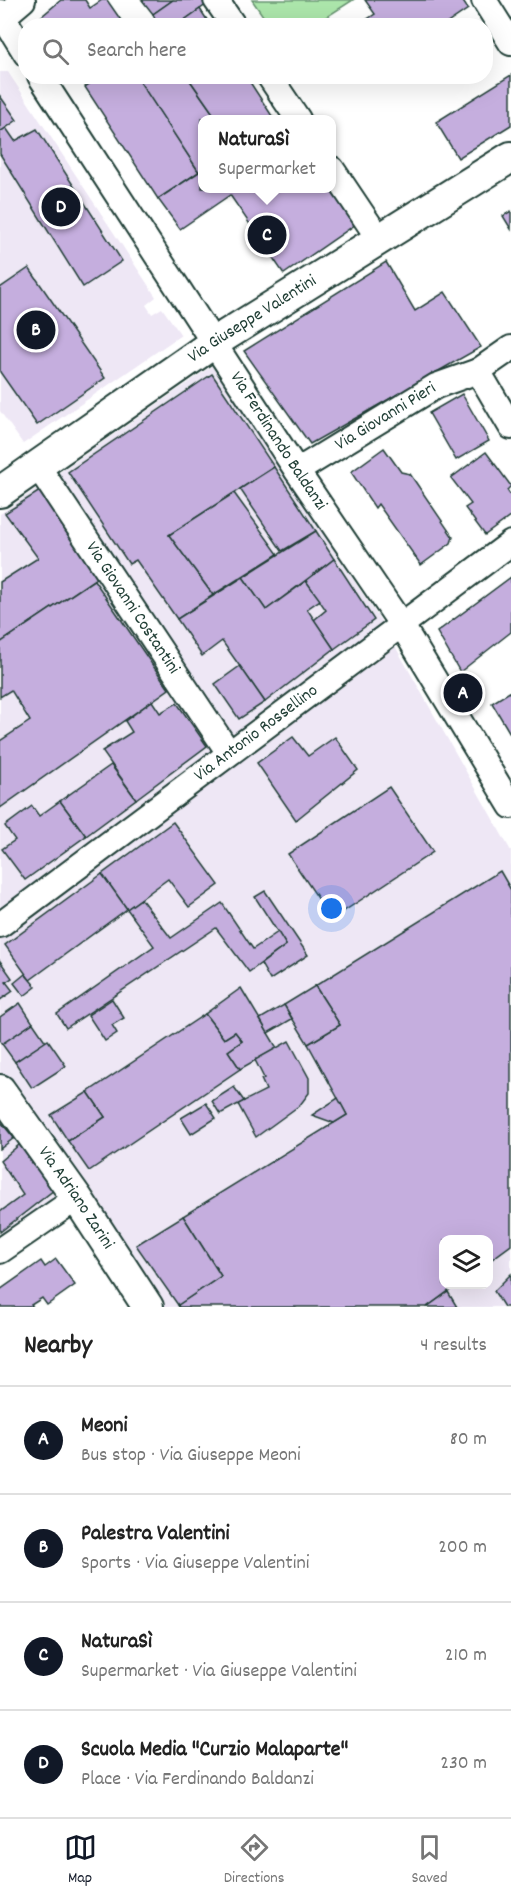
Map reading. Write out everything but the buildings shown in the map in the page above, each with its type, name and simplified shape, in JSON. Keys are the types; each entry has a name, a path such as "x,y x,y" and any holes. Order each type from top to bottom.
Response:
{"street":[{"path":"18,41 2,15 23,0"},
{"path":"216,0 228,18"},
{"path":"484,0 511,43"},
{"name":"Via Ferdinando Baldanzi","path":"45,84 297,471 401,624 511,806"},
{"path":"274,84 295,115"},
{"name":"Via Giuseppe Valentini","path":"0,492 215,342 511,157"},
{"path":"336,174 379,238"},
{"name":"Via Giovanni Pieri","path":"297,471 436,386 478,371 511,348"},
{"path":"478,371 511,427"},
{"name":"Via Giovanni Costantini","path":"37,465 229,753"},
{"name":"Via Antonio Rossellino","path":"0,925 511,543"},
{"name":"Via Adriano Zarini","path":"0,1090 77,1198 148,1307"},
{"path":"0,1251 77,1198"}],"shaded area":[{"path":"0,72 8,72 156,297 146,305 152,314 162,308 181,335 23,444 0,411"},
{"path":"212,366 382,623 511,851 511,1307 131,1307 59,1194 0,1235 0,514"}],"green space":[{"path":"252,0 353,0 325,18 264,18"}],"place":[{"name":"Scuola Media \"Curzio Malaparte\"","path":"61,207"},
{"name":"NaturaSì","path":"267,235"},
{"name":"Palestra Valentini","path":"36,330"},
{"name":"Meoni","path":"463,693"}]}
